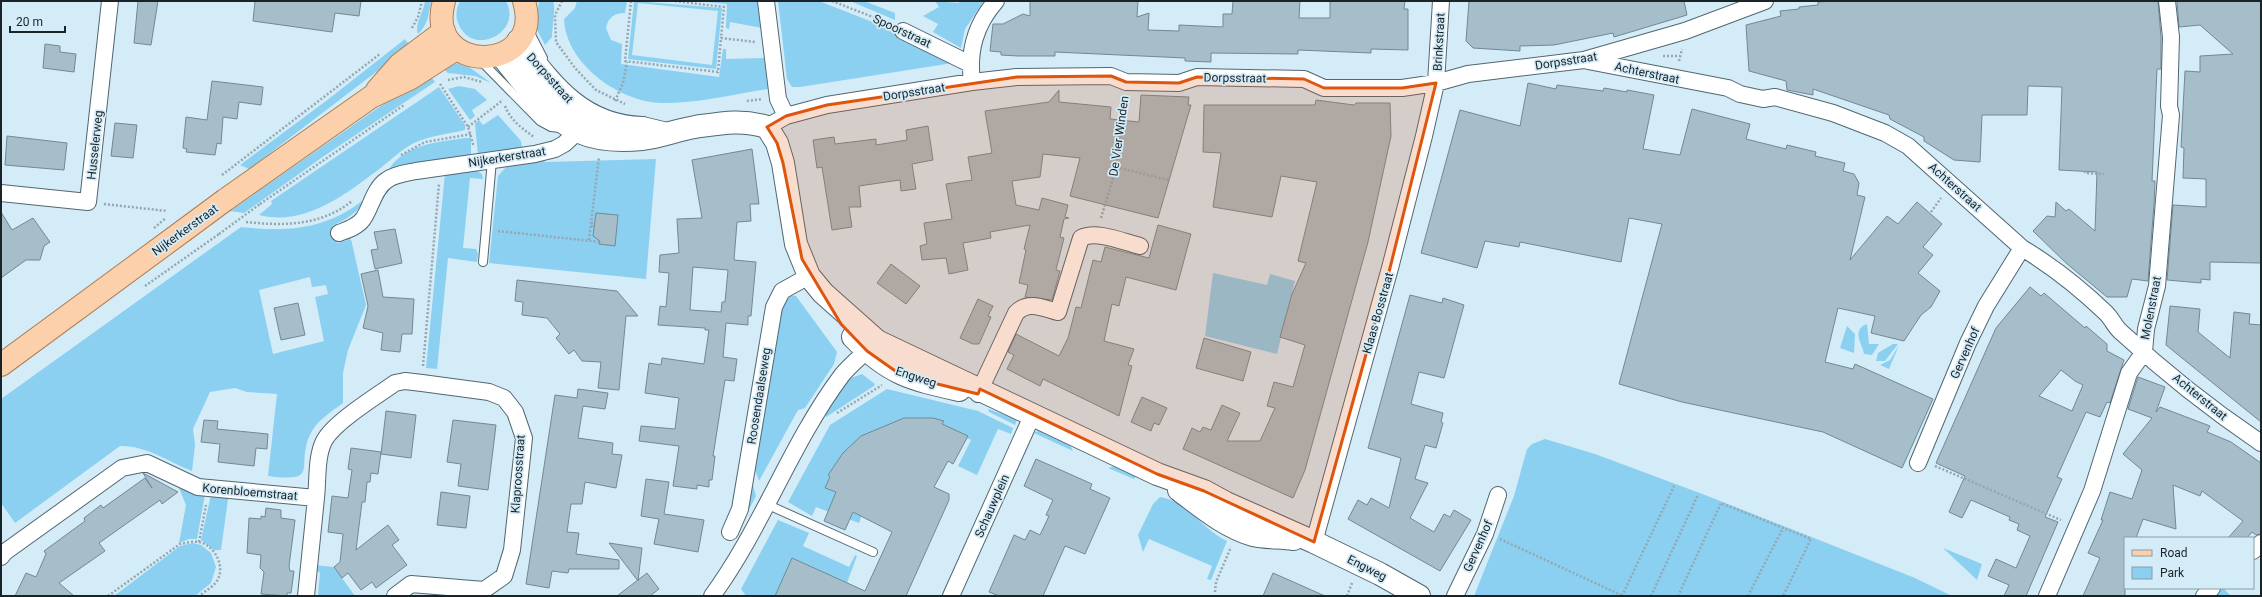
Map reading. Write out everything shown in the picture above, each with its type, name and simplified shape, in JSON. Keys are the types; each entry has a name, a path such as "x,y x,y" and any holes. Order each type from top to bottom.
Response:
{"main road":[{"path":"444,1 441,21 444,31 456,49 479,58 501,55 522,33 526,10 524,1"},
{"name":"Nijkerkerstraat","path":"371,97 400,64 444,31"},
{"name":"Nijkerkerstraat","path":"1,364 225,200 371,97 411,78 456,49"}],"street":[{"name":"Husselerweg","path":"88,202 110,1"},
{"path":"766,1 778,99 786,116"},
{"path":"972,82 970,64 976,29 996,1"},
{"name":"Brinkstraat","path":"1436,83 1441,1"},
{"name":"Dorpsstraat","path":"522,33 551,83 570,103 594,117 602,138 622,140 643,138 677,130 729,122 750,122 767,127 786,116 827,105 972,82 1017,77 1111,76 1126,82 1179,83 1197,77 1304,79 1324,88 1402,88 1436,83 1468,74 1584,60 1685,31 1765,1"},
{"name":"Molenstraat","path":"2046,596 2092,491 2128,373 2144,352 2146,329 2157,286 2170,133 2171,37 2167,1"},
{"name":"Spoorstraat","path":"903,31 970,64"},
{"name":"Dorpsstraat","path":"501,55 551,112 594,117"},
{"name":"Achterstraat","path":"1584,60 1728,88 1740,94 1763,99 1775,97 1833,113 1886,133 1908,146 2022,248 2038,258 2098,306 2112,319 2119,330 2144,352 2209,405 2261,443"},
{"name":"Klaas Bosstraat","path":"1314,542 1390,268 1436,83"},
{"name":"Nijkerkerstraat","path":"386,180 399,175 474,162 536,154 555,149 594,117"},
{"name":"Engweg","path":"767,127 777,143 783,163 796,244 809,276 872,346 984,394 1157,474 1204,491 1226,503 1314,542 1380,574 1419,596"},
{"path":"339,233 355,226 362,220 379,189 386,180"},
{"path":"1,193 88,202"},
{"path":"984,394 1016,313 1021,307 1029,305 1058,312 1081,238 1087,235 1096,236 1140,246"},
{"name":"Gervenhof","path":"1919,461 1986,306 2022,248"},
{"name":"Roosendaalseweg","path":"730,532 740,509 774,307 782,291 809,276"},
{"path":"712,596 728,572 807,429 843,374 872,346"},
{"name":"Klaproosstraat","path":"316,498 320,457 324,441 332,430 395,383 405,381 489,392 504,398 515,412 524,438 512,550 504,576 484,590 411,584 395,596"},
{"name":"Schauwplein","path":"951,596 1032,416"},
{"name":"Korenbloemstraat","path":"1,557 5,552 122,468 147,463 198,487 316,498"},
{"name":"Engweg","path":"1157,474 1224,523 1239,530 1254,535 1314,542"},
{"name":"Gervenhof","path":"1454,596 1485,534 1498,495"},
{"path":"306,596 316,498"}],"lane":[{"name":"Dorpsstraat","path":"522,33 549,64"},
{"name":"Dorpsstraat","path":"479,58 540,121 551,127 594,117"},
{"name":"Dorpsstraat","path":"625,117 677,130"},
{"path":"483,262 492,160"},
{"path":"766,504 873,552"}],"path":[{"path":"411,30 418,17 422,1"},
{"path":"631,1 625,61 718,72 724,7 675,1"},
{"name":"Spoorstraat","path":"832,1 880,19 903,31"},
{"path":"560,2 554,24 556,42 575,68 596,90 610,98 630,106"},
{"path":"1676,79 1685,31"},
{"path":"721,38 771,44"},
{"path":"218,178 382,52"},
{"path":"433,86 448,80 464,77 486,83"},
{"name":"De Vier Winden","path":"1096,236 1116,167 1126,82"},
{"path":"439,83 472,134 474,162"},
{"path":"745,102 778,99"},
{"path":"468,127 503,100"},
{"name":"Nijkerkerstraat","path":"219,234 260,204 409,102"},
{"path":"386,180 388,166 412,148 425,142 472,134"},
{"path":"1116,167 1168,180"},
{"path":"422,383 441,168"},
{"path":"2085,171 2085,173 2104,174"},
{"path":"246,222 272,225 310,222 326,217 353,201"},
{"path":"88,202 167,210"},
{"path":"591,223 593,223 592,227"},
{"path":"486,230 600,242"},
{"path":"807,429 836,414 885,383"},
{"path":"1919,461 2077,527"},
{"path":"1485,534 1498,538 1623,596 1674,486"},
{"path":"199,542 209,488"},
{"path":"1651,596 1698,495"},
{"path":"1678,596 1721,503 1810,539 1783,596"},
{"path":"1748,596 1783,528"},
{"path":"1215,592 1216,582 1239,530"},
{"path":"108,596 180,544 199,542 207,545 214,552 220,569 219,578 215,584 199,596"}],"highlighted area":[{"path":"1111,76 1126,82 1179,83 1197,77 1304,79 1324,88 1402,88 1436,83 1390,268 1314,542 1204,491 1157,474 980,389 978,394 901,375 867,351 841,324 802,259 783,163 777,143 767,127 786,116 827,105 1017,77"}],"green space":[{"path":"425,1 431,1 429,14 424,27 418,34 417,26"},
{"path":"460,1 506,1 509,13 508,23 502,31 494,37 485,40 475,39 466,34 459,25 456,13"},
{"path":"539,1 553,1 554,4 552,37 545,45 536,28"},
{"path":"577,1 627,1 625,13 612,16 608,21 606,28 611,40 622,44 621,64 719,77 723,49 726,49 726,59 764,58 768,89 675,103 646,101 629,96 598,78 574,51 567,35 564,19 575,8"},
{"path":"634,1 722,8 716,69 628,59","holes":["638,3 718,11 712,65 632,55"]},
{"path":"697,1 759,1 762,28 730,22 729,29 726,28 727,4"},
{"path":"778,1 819,1 870,21 953,63 792,87 787,79"},
{"path":"850,1 864,1 895,13 895,20"},
{"path":"935,1 958,3 960,1 984,1 965,29 961,48 933,32 938,24 923,16 939,7"},
{"path":"405,39 410,46 249,169 240,165 326,101"},
{"path":"458,63 469,67 491,83 475,76 448,73 443,68"},
{"path":"428,73 435,82 324,156 244,213 230,211"},
{"path":"459,86 475,89 487,100 472,110 475,116 470,120 448,89"},
{"path":"439,87 465,125 465,130 431,137 412,144 341,197 309,212 293,216 276,217 259,215 272,204 271,201"},
{"path":"498,115 521,141 522,148 478,156 475,124 479,120 483,125"},
{"path":"471,138 471,156 388,171 403,155 412,150 433,143"},
{"path":"541,158 545,162 656,159 646,279 489,263 498,176 507,166"},
{"path":"476,170 482,174 483,179 470,178 463,248 476,249 478,254 477,262 448,258 437,369 426,368 445,173"},
{"path":"367,197 357,211 332,226 337,243 351,239 366,305 348,350 343,373 343,403 324,417 316,425 310,435 306,446 304,470 301,474 295,477 285,478 268,476 277,394 247,392 235,388 210,392 193,429 195,445 192,471 148,451 129,446 120,446 15,523 1,503 1,399 241,227 276,229 307,226 337,216 352,208","holes":["310,277 312,287 326,285 328,294 315,297 324,341 273,354 259,290"]},
{"path":"1213,273 1267,285 1270,274 1295,281 1277,354 1205,336"},
{"path":"790,295 796,296 837,352 834,364 805,408 798,410 759,481 753,464 778,312 785,299"},
{"path":"1867,324 1869,344 1879,344 1872,355 1864,354 1858,333 1862,327"},
{"path":"1847,326 1855,334 1854,353 1840,348"},
{"path":"1893,344 1898,344 1885,361 1876,361 1878,353"},
{"path":"1899,345 1889,369 1880,365 1890,360"},
{"path":"862,374 875,384 874,386 826,417 826,412 848,379"},
{"path":"887,389 978,411 1013,428 1011,434 998,429 977,475 958,466 971,440 965,437 864,509 859,523 816,507 812,516 788,502 830,425"},
{"path":"988,409 1017,419 1015,425 989,412"},
{"path":"1039,430 1070,445 1073,451 1034,433"},
{"path":"1545,439 1595,454 1705,495 1915,578 1952,596 1474,596 1514,496 1527,449 1532,444"},
{"path":"1118,465 1136,476 1134,479 1108,468"},
{"path":"751,479 756,496 733,540 724,538"},
{"path":"179,488 205,494 197,539 189,539 179,543 186,505"},
{"path":"211,495 226,496 228,499 221,550 214,550 201,540"},
{"path":"1160,497 1178,504 1210,530 1227,541 1211,580 1207,579 1212,566 1149,539 1143,552 1138,535 1153,504"},
{"path":"778,520 809,533 803,546 849,567 855,555 857,556 842,596 746,596 741,589"},
{"path":"193,543 201,545 211,553 216,567 211,583 195,596 114,596 180,546"},
{"path":"1943,548 1982,564 1977,580"},
{"path":"315,565 334,567 355,596 318,596 320,573 315,569"},
{"path":"2220,589 2224,589 2231,596 2212,596"}],"building":[{"path":"138,1 158,1 151,45 134,43"},
{"path":"255,1 361,1 359,16 335,13 332,32 253,21"},
{"path":"1030,1 1138,1 1137,17 1149,13 1148,30 1179,31 1179,25 1223,27 1223,14 1232,14 1233,1 1300,1 1299,18 1330,18 1330,1 1405,1 1404,9 1408,9 1408,50 1371,49 1371,53 1298,50 1298,54 1211,53 1211,62 1185,61 1185,58 1055,52 1055,56 1018,56 1001,55 1001,52 990,51 993,24 1003,24 1023,14 1030,16"},
{"path":"1469,1 1684,1 1687,15 1614,37 1613,33 1554,45 1520,46 1520,51 1473,48 1466,41"},
{"path":"2158,1 2161,37 2161,69 2157,69 2152,181 2155,181 2148,281 2132,279 2127,297 2107,297 2066,263 2033,231 2047,216 2055,217 2056,202 2066,211 2069,209 2095,231 2097,172 2059,170 2062,87 2028,86 2027,115 1982,115 1980,162 1954,160 1924,141 1924,137 1890,119 1889,115 1813,89 1813,95 1787,90 1786,81 1749,71 1746,25 1781,16 1780,11 1799,9 1799,7 1818,5 1818,2"},
{"path":"2177,1 2261,1 2261,263 2210,262 2210,280 2201,279 2201,283 2167,280 2173,205 2206,207 2206,179 2183,178 2184,148 2181,147 2185,71 2200,72 2200,56 2233,54 2200,25 2179,27"},
{"path":"45,44 60,46 60,52 76,54 74,72 43,68"},
{"path":"212,81 263,87 261,105 239,102 237,119 223,117 221,144 217,143 215,155 186,152 187,149 183,148 186,117 207,120"},
{"path":"1528,83 1556,89 1557,85 1603,91 1604,88 1627,92 1627,90 1654,95 1643,149 1680,155 1692,109 1750,124 1746,139 1786,149 1787,145 1816,152 1815,156 1845,163 1843,171 1854,174 1859,183 1857,195 1865,197 1850,260 1887,216 1898,224 1917,202 1942,224 1923,247 1933,255 1918,273 1940,291 1931,307 1921,315 1904,341 1871,333 1875,316 1838,308 1825,362 1853,369 1855,364 1933,399 1902,468 1823,432 1682,402 1619,384 1662,224 1629,218 1621,262 1520,242 1519,247 1485,241 1477,268 1421,253 1460,110 1520,126"},
{"path":"1059,90 1059,102 1111,107 1110,119 1139,122 1141,95 1189,97 1188,105 1191,105 1158,218 1070,196 1080,158 1043,154 1040,177 1012,181 1016,205 1039,210 1042,198 1068,205 1065,217 1069,218 1064,219 1060,237 1064,238 1056,270 1060,271 1052,300 1025,297 1028,285 1019,283 1026,250 1024,249 1030,225 990,232 991,238 963,243 968,270 949,274 946,258 922,260 920,246 927,244 924,223 952,219 946,184 972,180 968,157 992,153 985,111 1049,102"},
{"path":"1316,100 1354,105 1356,103 1390,103 1391,136 1368,242 1305,470 1293,498 1183,449 1192,428 1200,432 1203,427 1211,430 1222,405 1240,413 1227,441 1260,441 1275,408 1267,406 1274,382 1293,387 1305,345 1280,337 1292,294 1306,263 1298,261 1317,182 1281,176 1272,217 1213,207 1221,153 1203,152 1204,105 1315,105"},
{"path":"115,123 137,125 133,158 111,156"},
{"path":"928,126 933,160 912,164 916,189 901,191 900,180 859,186 861,207 849,207 852,227 832,230 822,167 817,168 813,140 834,137 835,144 876,139 876,145 907,140 906,130"},
{"path":"7,136 67,143 64,170 5,165"},
{"path":"752,149 759,204 750,204 751,221 737,222 734,260 756,262 751,316 748,316 748,325 726,323 723,357 737,359 734,381 725,380 713,456 715,456 712,480 709,480 709,487 697,485 697,489 673,486 679,446 639,441 641,426 675,429 679,398 645,393 649,363 661,365 662,358 704,364 709,330 705,330 705,328 658,325 660,306 666,307 669,273 659,272 660,255 679,253 677,219 702,218 692,160","holes":["693,267 728,270 725,302 722,302 721,312 690,310"]},
{"path":"1,212 12,230 33,218 50,242 44,246 40,260 26,260 1,278"},
{"path":"596,213 618,215 615,246 599,244 600,241 593,236"},
{"path":"1158,225 1191,234 1176,290 1126,277 1119,306 1112,304 1104,341 1134,349 1128,365 1132,366 1119,416 1043,379 1040,386 1007,369 1014,355 1008,352 1016,334 1059,356 1068,338 1076,307 1081,308 1093,260 1101,262 1105,247 1149,258"},
{"path":"395,229 402,263 375,269 371,250 378,249 374,232"},
{"path":"891,264 920,286 906,304 877,283"},
{"path":"378,270 383,297 414,299 412,334 402,334 400,352 381,350 383,333 363,328 368,306 361,274"},
{"path":"517,280 617,291 638,316 626,316 619,390 598,388 601,362 582,361 574,350 569,354 556,338 560,334 547,318 522,315 523,302 515,301"},
{"path":"2030,287 2041,296 2044,293 2085,328 2086,326 2107,344 2107,351 2124,360 2110,403 2107,402 2100,417 2086,412 2057,477 2062,479 2045,517 2058,522 2026,596 2004,596 2009,585 1988,576 1996,559 2016,568 2030,536 2017,530 2019,524 2009,520 2010,517 1971,500 1962,518 1949,512 1965,476 1936,463 1996,328","holes":["2061,370 2075,381 2083,385 2072,411 2039,396"]},
{"path":"1410,295 1442,303 1443,298 1464,305 1444,378 1419,372 1411,404 1443,413 1441,422 1443,423 1436,448 1425,445 1415,479 1428,483 1410,518 1434,532 1444,514 1450,517 1454,510 1471,520 1440,571 1348,519 1358,500 1367,505 1371,498 1389,508 1401,458 1368,448"},
{"path":"978,299 993,306 988,316 991,317 979,344 973,344 960,338"},
{"path":"298,303 305,335 281,340 274,308"},
{"path":"2170,306 2200,309 2198,332 2230,358 2234,312 2250,314 2249,324 2261,325 2261,422 2166,345"},
{"path":"1204,338 1251,352 1243,381 1196,368"},
{"path":"2138,377 2165,387 2156,412 2160,407 2210,426 2207,432 2231,442 2261,463 2261,534 2256,535 2252,532 2248,537 2229,537 2243,521 2202,491 2200,496 2173,485 2176,529 2143,519 2136,537 2124,537 2125,596 2083,596 2100,558 2088,553 2103,520 2101,520 2110,492 2132,499 2142,470 2123,454 2152,418 2128,409"},
{"path":"578,389 608,393 605,409 583,406 578,438 613,443 612,454 622,455 616,488 585,482 582,504 571,504 567,532 579,533 576,554 619,560 619,569 569,569 568,573 552,571 549,588 526,584 555,395 577,398"},
{"path":"1142,397 1167,408 1159,425 1154,423 1151,431 1131,422"},
{"path":"386,411 416,415 411,458 381,454"},
{"path":"904,418 933,418 944,421 942,424 968,436 953,464 948,461 934,487 949,494 949,500 906,596 775,596 792,558 865,591 892,532 853,512 845,530 824,521 836,492 825,488 830,477 828,475 843,453 861,436"},
{"path":"204,420 218,421 217,429 268,434 267,449 256,448 254,466 218,462 220,444 201,442"},
{"path":"453,420 496,425 488,490 458,486 461,464 447,462"},
{"path":"351,448 381,452 378,474 371,473 370,482 367,482 365,502 362,502 356,550 388,525 399,540 392,545 407,565 376,588 372,582 361,590 348,573 342,578 334,567 340,562 343,534 328,532 332,496 348,498 352,470 348,469"},
{"path":"1036,459 1092,484 1090,489 1110,498 1085,554 1065,546 1043,596 999,596 989,592 1014,535 1025,540 1030,530 1040,535 1049,516 1046,515 1053,500 1024,486"},
{"path":"143,473 178,492 162,504 160,500 99,543 105,551 59,583 74,596 15,596 26,573 36,577 46,554 44,551 85,521 84,518 101,505 103,508 145,478 152,488"},
{"path":"646,479 669,482 664,514 704,520 698,552 654,544 659,519 641,516"},
{"path":"441,492 470,496 466,528 437,525"},
{"path":"266,508 281,510 281,518 295,520 289,566 290,571 294,571 291,593 287,593 287,596 261,594 264,572 260,568 261,555 247,553 249,518 261,519 261,516 265,517"},
{"path":"609,543 642,548 638,581"},
{"path":"647,573 659,589 650,596 617,596"},
{"path":"1273,573 1289,580 1325,596 1263,596"}]}
